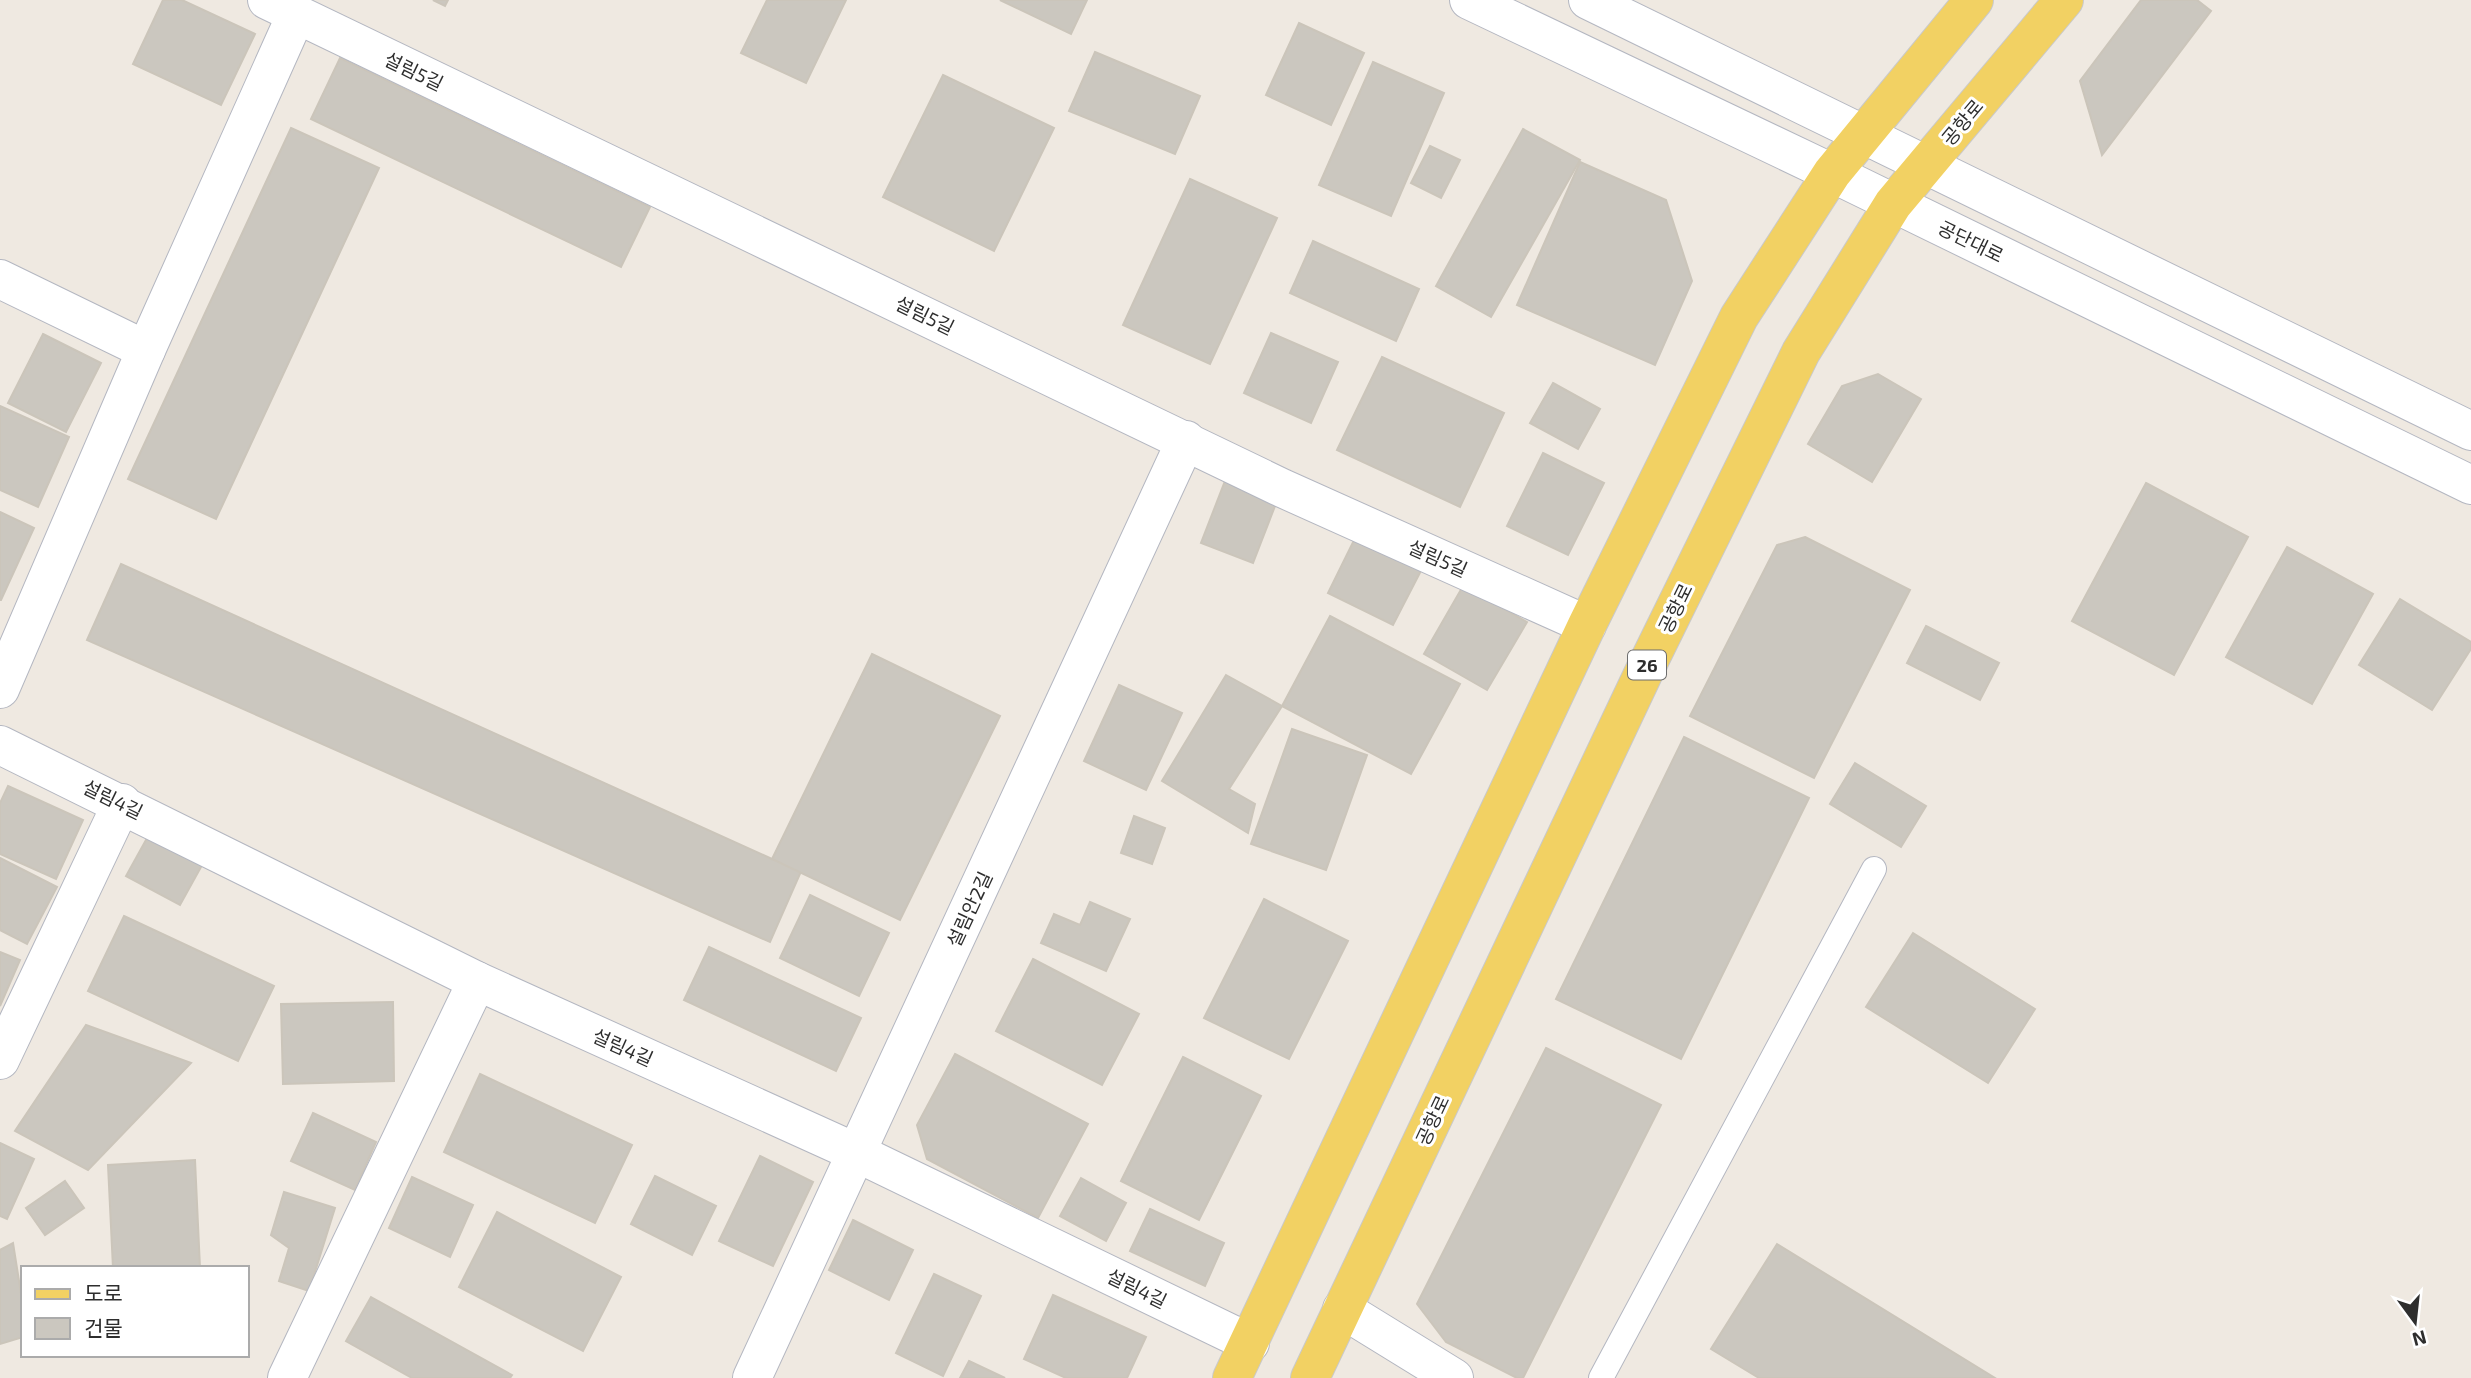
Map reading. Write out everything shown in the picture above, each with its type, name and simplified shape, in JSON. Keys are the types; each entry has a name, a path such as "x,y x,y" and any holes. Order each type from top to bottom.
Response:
{"main road":[{"path":"1232,1378 1587,625 1739,317 1832,173 1974,0"},
{"name":"공항로","path":"1310,1378 1652,655 1801,352 1893,204 2064,0"}],"street":[{"name":"공단대로","path":"1469,0 1832,173 2471,485"},
{"path":"1588,0 2471,431"},
{"path":"0,689 146,350 281,7"},
{"name":"설림5길","path":"281,7 1282,488 1587,625"},
{"path":"0,279 146,350"},
{"name":"설림안2길","path":"752,1378 1186,440"},
{"name":"설림4길","path":"0,745 477,981 857,1153 1250,1343"},
{"path":"0,1060 121,803"},
{"path":"287,1378 477,981"},
{"path":"1342,1310 1454,1378"}],"lane":[{"path":"1601,1378 1874,869"}],"building":[{"path":"163,0 182,0 255,34 221,105 133,64"},
{"path":"433,0 448,0 445,6"},
{"path":"767,0 846,0 806,83 741,53"},
{"path":"1000,0 1087,0 1071,34"},
{"path":"2141,0 2197,0 2211,11 2102,155 2080,81"},
{"path":"1299,23 1364,53 1331,125 1266,95"},
{"path":"1095,52 1200,96 1175,154 1069,111"},
{"path":"340,58 650,207 621,267 311,119"},
{"path":"1373,62 1444,93 1391,216 1319,185"},
{"path":"943,75 1054,128 994,251 883,197"},
{"path":"291,128 379,168 216,519 128,479"},
{"path":"1523,129 1580,160 1491,317 1436,286"},
{"path":"1430,146 1460,160 1441,198 1411,183"},
{"path":"1580,162 1666,200 1692,281 1655,365 1517,305"},
{"path":"1190,179 1277,218 1210,364 1123,325"},
{"path":"1313,241 1419,289 1396,341 1290,293"},
{"path":"1271,333 1338,362 1311,423 1244,393"},
{"path":"43,334 101,363 66,432 8,403"},
{"path":"1382,357 1504,413 1460,507 1337,450"},
{"path":"1878,374 1921,399 1872,482 1808,444 1842,386"},
{"path":"1553,383 1600,409 1578,449 1530,423"},
{"path":"0,406 69,437 38,507 0,490"},
{"path":"1543,453 1604,483 1568,555 1507,526"},
{"path":"1230,468 1282,488 1253,563 1201,543"},
{"path":"2146,483 2248,537 2174,675 2072,621"},
{"path":"0,512 34,528 1,600 0,600"},
{"path":"1359,530 1425,563 1393,625 1328,593"},
{"path":"1805,537 1910,590 1814,778 1690,716 1777,545"},
{"path":"2287,547 2373,594 2312,704 2226,657"},
{"path":"121,564 772,859 803,867 770,942 87,640"},
{"path":"1463,586 1527,622 1487,690 1424,654"},
{"path":"2400,599 2471,642 2471,649 2432,710 2359,665"},
{"path":"1330,616 1460,684 1411,774 1282,706"},
{"path":"1926,626 1999,663 1980,700 1907,663"},
{"path":"872,654 1000,716 900,920 772,859"},
{"path":"1226,675 1282,706 1229,789 1255,804 1248,833 1162,781"},
{"path":"1119,685 1182,713 1146,790 1084,761"},
{"path":"1292,729 1367,755 1326,870 1251,844"},
{"path":"1684,737 1809,798 1681,1059 1556,999"},
{"path":"1855,763 1926,806 1901,847 1830,804"},
{"path":"8,786 83,820 56,879 0,854 0,803"},
{"path":"1134,816 1165,828 1152,864 1121,853"},
{"path":"152,829 206,858 180,905 126,876"},
{"path":"0,858 57,887 27,944 0,930"},
{"path":"810,895 889,933 859,996 780,958"},
{"path":"1264,899 1348,941 1289,1059 1204,1018"},
{"path":"1090,902 1130,919 1106,971 1041,943 1054,914 1080,925"},
{"path":"124,916 274,986 238,1061 88,991"},
{"path":"1913,933 2035,1009 1988,1083 1866,1007"},
{"path":"709,947 861,1018 836,1071 684,1000"},
{"path":"0,952 20,960 0,1006"},
{"path":"1033,959 1139,1014 1102,1085 996,1031"},
{"path":"393,1002 394,1081 283,1084 281,1004"},
{"path":"86,1025 191,1063 88,1170 15,1131"},
{"path":"1546,1048 1661,1105 1523,1378 1517,1378 1446,1342 1417,1304"},
{"path":"955,1054 1088,1124 1038,1218 927,1159 917,1125"},
{"path":"1183,1057 1261,1096 1199,1220 1121,1181"},
{"path":"480,1074 632,1145 595,1223 444,1152"},
{"path":"313,1113 376,1142 355,1190 291,1161"},
{"path":"0,1143 34,1159 7,1219 0,1216"},
{"path":"760,1156 813,1182 773,1266 719,1241"},
{"path":"195,1160 200,1266 113,1266 108,1165"},
{"path":"655,1176 716,1206 692,1255 631,1224"},
{"path":"412,1177 473,1205 450,1257 389,1228"},
{"path":"1081,1178 1126,1203 1106,1241 1060,1216"},
{"path":"65,1181 84,1208 45,1235 26,1208"},
{"path":"284,1192 335,1208 309,1291 279,1281 289,1248 271,1235"},
{"path":"1150,1209 1224,1243 1205,1286 1130,1251"},
{"path":"497,1212 621,1277 583,1351 459,1287"},
{"path":"853,1220 913,1250 889,1300 829,1270"},
{"path":"13,1243 21,1293 21,1338 0,1344 0,1250"},
{"path":"1777,1244 1995,1378 1759,1378 1711,1349"},
{"path":"934,1274 981,1296 943,1376 896,1353"},
{"path":"1053,1295 1146,1337 1127,1378 1066,1378 1024,1359"},
{"path":"371,1297 512,1375 510,1378 412,1378 346,1341"},
{"path":"969,1361 1005,1378 960,1378"}]}
